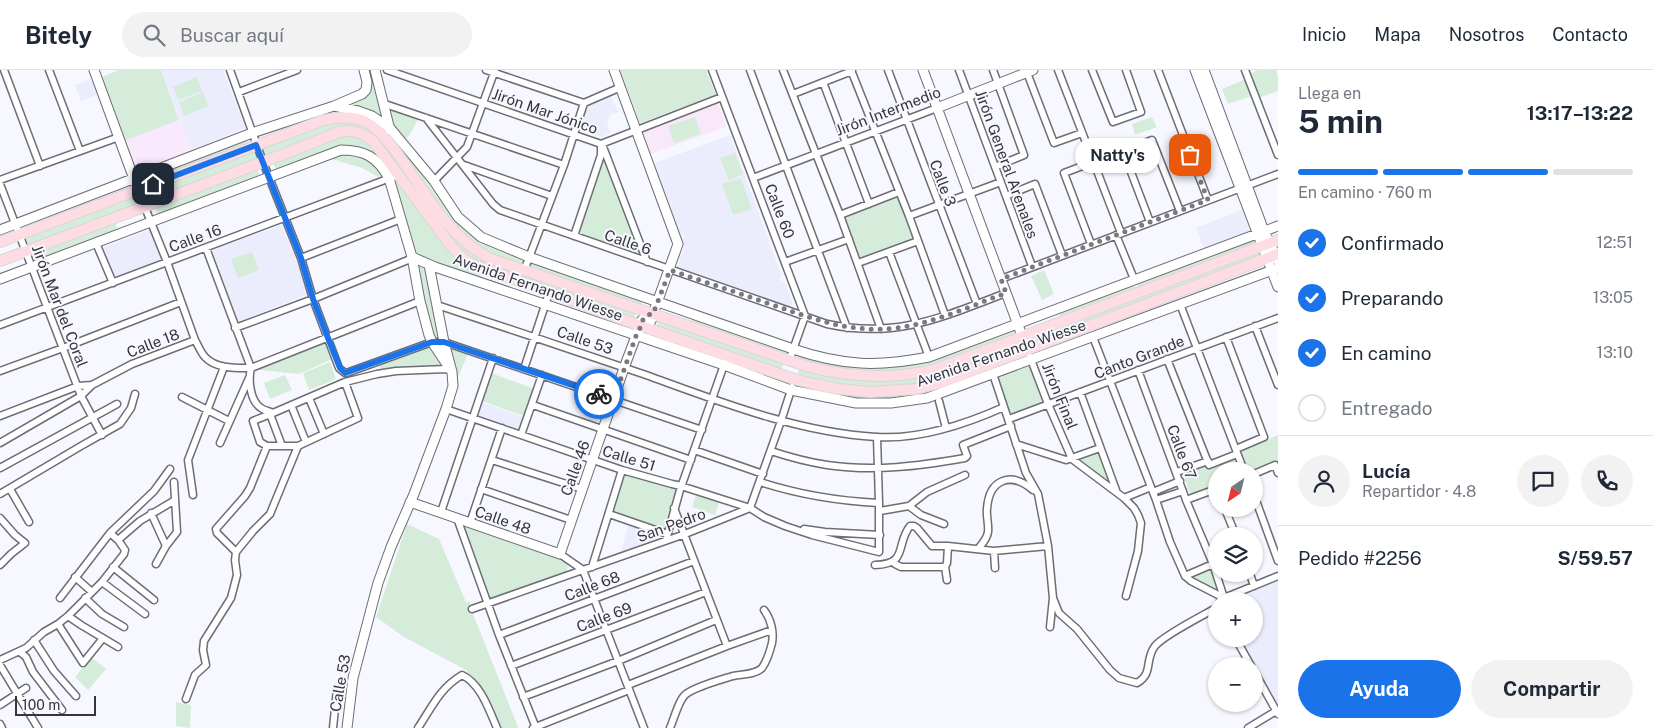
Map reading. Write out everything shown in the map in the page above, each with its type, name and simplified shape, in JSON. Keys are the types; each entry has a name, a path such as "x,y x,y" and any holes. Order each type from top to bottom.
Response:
{"main road":[{"path":"94,70 138,190"},
{"path":"0,230 252,133 334,106 362,94 366,90 367,82 364,70"},
{"path":"375,70 395,150"},
{"path":"614,70 677,240 677,249 653,314"},
{"name":"Jirón Final","path":"923,70 1027,349"},
{"path":"1195,70 1244,187"},
{"path":"1204,70 1260,232 1270,243 1275,257 1278,287"},
{"name":"Jirón Intermedio","path":"937,108 1028,71"},
{"name":"Avenida Fernando Wiesse","path":"334,106 372,116 390,128 434,181 458,217 481,237 530,257 793,349 853,364 889,363 929,357 1278,226"},
{"name":"Avenida Fernando Wiesse","path":"0,242 321,121 341,117 354,118 366,122 379,131 395,150 451,229 464,241 491,259 789,361 834,373 861,376 917,373 936,369 1270,243"},
{"name":"Avenida Fernando Wiesse","path":"0,261 339,132 351,130 362,134 374,142 397,179 451,246 462,257 482,269 641,326 726,360 791,390 856,403 890,403 927,398 1275,269"},
{"name":"Avenida Fernando Wiesse","path":"0,279 341,150 353,150 372,157 384,170 397,179 401,219 412,257 429,265 636,336 824,386 853,391 879,391 917,389 942,382 1275,257"},
{"path":"397,179 413,177"},
{"path":"412,257 420,301 432,342 453,375"},
{"name":"Calle 53","path":"347,728 353,678 372,601 391,547 414,494 446,409 453,375 444,342 429,265"},
{"name":"Calle 46","path":"560,554 636,336 641,326 650,324 653,314"},
{"name":"Calle 53","path":"410,502 410,494 453,375"},
{"name":"Calle 48","path":"410,502 560,554"}],"street":[{"path":"4,70 40,166"},
{"path":"49,70 80,151"},
{"path":"230,70 256,145 301,258 313,299 340,368 345,373 432,342 444,342 614,398 702,430"},
{"path":"239,92 297,70"},
{"name":"Jirón Mar Jónico","path":"387,70 601,144 722,97"},
{"path":"486,70 494,71 584,103 621,87"},
{"name":"Calle 60","path":"712,70 805,316"},
{"path":"750,70 847,328"},
{"path":"783,70 840,215 881,329"},
{"name":"Calle 3","path":"888,70 905,120 977,304"},
{"name":"Jirón General Arenales","path":"959,70 1032,266"},
{"path":"993,70 1024,156 995,167"},
{"path":"1058,70 1093,162 1134,280"},
{"path":"1092,70 1113,122 1141,112 1126,70"},
{"path":"1158,70 1208,200"},
{"path":"1245,70 1278,156"},
{"path":"434,181 467,147 494,71"},
{"path":"792,94 851,71 909,216 945,315"},
{"path":"1028,71 1054,143 1082,133"},
{"path":"823,82 869,204"},
{"path":"524,271 564,165 584,103"},
{"path":"385,104 564,165"},
{"name":"Jirón Intermedio","path":"753,178 937,108"},
{"name":"Calle 6","path":"426,118 500,210 541,226 827,324 847,328 881,329 916,324 1006,293"},
{"path":"0,180 119,137"},
{"path":"1150,222 1123,152 1152,140 1180,211"},
{"path":"574,236 601,155 601,144"},
{"path":"601,144 647,262"},
{"path":"1091,244 1064,173 1093,162"},
{"path":"463,165 552,196"},
{"path":"1001,279 1278,174"},
{"name":"Calle 16","path":"0,325 284,218 397,179"},
{"path":"909,216 1001,182"},
{"name":"Jirón Mar del Coral","path":"0,184 81,396 102,435"},
{"path":"1006,196 1035,184 1062,255"},
{"path":"138,190 152,222 196,340"},
{"path":"840,215 899,192"},
{"path":"301,258 401,219"},
{"path":"785,262 849,239"},
{"path":"858,263 918,242"},
{"path":"96,243 113,283"},
{"path":"206,248 250,368 251,391 257,404 263,410 272,413"},
{"path":"889,252 929,357"},
{"path":"235,328 313,299 412,257"},
{"path":"524,369 549,293"},
{"path":"193,495 188,460 224,367 250,368 420,301"},
{"path":"0,371 181,302"},
{"path":"1180,304 1240,462"},
{"name":"Calle 53","path":"437,305 781,421 833,433 877,437 905,436 946,428 982,417 1004,407"},
{"path":"789,361 805,316"},
{"name":"Canto Grande","path":"878,469 910,467 966,457 963,445 1048,404 1278,318"},
{"path":"1255,326 1278,384"},
{"path":"1093,337 1184,576 1210,592"},
{"path":"1210,462 1264,437 1226,337"},
{"name":"Calle 18","path":"0,416 78,386 92,385 132,364 196,340 205,357 224,367"},
{"name":"Jirón Final","path":"1027,349 1048,404 1072,458 1124,498 1134,508 1141,523 1138,551 1126,596"},
{"path":"441,512 474,419 493,358"},
{"path":"608,514 666,537 681,486 726,360"},
{"path":"1167,360 1208,463 1177,472"},
{"path":"345,382 358,418 298,446 267,446 260,442 253,421 345,382 396,371 446,369 453,375"},
{"name":"Calle 67","path":"1138,370 1186,500 1208,552"},
{"path":"521,434 533,405 542,374"},
{"path":"993,374 1026,473 1038,494 1048,546 1053,598 1050,627"},
{"path":"220,443 249,378"},
{"path":"750,508 794,379"},
{"path":"0,444 81,396 92,385"},
{"path":"1080,392 1116,491"},
{"path":"0,494 120,424 131,408 135,394"},
{"path":"182,397 229,421"},
{"path":"309,398 324,434"},
{"path":"939,401 946,428"},
{"path":"0,468 117,404"},
{"path":"291,405 306,442"},
{"name":"Calle 51","path":"533,405 690,460"},
{"name":"Calle 51","path":"446,409 622,470 750,508 764,517 785,526"},
{"path":"272,413 282,446"},
{"path":"470,523 502,428"},
{"path":"785,526 879,552 880,503 877,437"},
{"path":"1016,444 1066,460 1100,448"},
{"path":"236,552 217,533 216,529 250,488 267,446"},
{"path":"186,699 195,675 206,665 204,641 231,598 237,575 236,552 270,514 298,446"},
{"path":"694,450 763,474"},
{"path":"771,451 829,466 878,469"},
{"path":"492,460 582,489"},
{"path":"1263,470 1275,465 1278,473"},
{"path":"60,598 74,577 110,533 154,490 170,469"},
{"path":"592,567 622,470"},
{"path":"880,511 909,506 927,492 965,475"},
{"path":"978,549 988,533 988,498 998,483 1010,479 1019,481 1038,494"},
{"path":"1124,498 1180,481"},
{"path":"156,564 166,546 177,532 174,482"},
{"path":"760,482 790,491 829,499 880,503"},
{"path":"10,489 29,522"},
{"name":"Calle 48","path":"481,489 571,520"},
{"path":"1156,500 1183,491"},
{"path":"1186,500 1208,492"},
{"path":"118,540 151,513 175,500"},
{"path":"909,506 921,515 944,524"},
{"path":"674,508 726,646"},
{"name":"San Pedro","path":"472,608 592,567 666,537 685,534 750,508"},
{"path":"151,513 166,546"},
{"path":"1262,517 1278,561"},
{"path":"0,518 14,536 25,542 0,565"},
{"path":"457,518 535,728 726,646 772,630"},
{"path":"785,526 825,532 880,535"},
{"path":"875,565 887,565 893,562 898,556 910,526 917,528 932,546 994,551 1048,546"},
{"path":"0,660 20,652 58,624 102,582 124,554 125,550 110,533"},
{"path":"946,580 945,567 948,546"},
{"path":"994,551 995,568"},
{"path":"0,558 11,554"},
{"name":"Calle 48","path":"560,554 583,570"},
{"name":"Calle 68","path":"499,635 694,561"},
{"path":"893,562 901,567 945,567"},
{"path":"1184,576 1208,566"},
{"path":"114,567 154,600"},
{"path":"583,570 644,728"},
{"path":"1239,592 1278,576"},
{"path":"74,577 92,592"},
{"path":"102,582 145,614"},
{"path":"1253,582 1254,586"},
{"name":"Calle 69","path":"511,666 706,592"},
{"path":"85,598 102,614 124,627"},
{"path":"1053,598 1059,613 1077,628 1110,670 1119,678 1137,683 1145,678 1149,669 1149,658 1155,646 1208,613"},
{"path":"670,728 680,701 686,694 732,676 757,671 765,663 773,636 764,610"},
{"path":"68,616 118,647"},
{"path":"523,697 618,661 716,620"},
{"path":"58,624 83,663 103,638"},
{"path":"34,640 54,671 76,696"},
{"path":"20,652 26,657 33,672 62,710"},
{"path":"0,665 38,728"},
{"path":"418,728 444,688 462,675 468,678 485,700 497,728"},
{"path":"1248,728 1277,712 1263,687"},
{"path":"0,705 26,688"},
{"path":"333,728 337,689"},
{"path":"0,724 2,728"}],"shaded area":[{"path":"161,70 223,70 245,128 191,150"},
{"path":"91,79 97,95 81,101 75,85"},
{"path":"610,94 618,112 610,115 607,124 611,133 602,137 578,130 585,104"},
{"path":"718,103 726,127 650,154 640,131"},
{"path":"179,120 191,150 136,171 124,141"},
{"path":"730,135 781,274 779,279 785,283 793,304 790,308 676,269 684,247 682,242 684,238 683,235 678,233 652,164"},
{"path":"1243,209 1252,233 1205,251 1196,228"},
{"path":"282,225 309,294 239,321 212,250"},
{"path":"151,229 162,261 115,278 103,248"},
{"path":"481,402 525,418 520,432 476,417"},
{"path":"629,522 659,532 658,538 621,552"},
{"path":"1278,580 1278,706 1263,680 1263,657 1249,657 1244,647 1263,647 1263,592 1243,592"}],"green space":[{"path":"119,70 161,70 179,120 124,141 99,78"},
{"path":"366,70 372,70 385,122 342,104 363,97"},
{"path":"620,70 706,70 716,95 640,123"},
{"path":"1258,70 1276,70 1278,91 1258,98 1249,74"},
{"path":"197,77 202,91 178,100 173,87"},
{"path":"1246,79 1252,96 1228,104 1222,89"},
{"path":"203,92 208,106 184,116 179,102"},
{"path":"386,106 419,117 404,142 391,128"},
{"path":"695,117 701,134 674,143 668,126"},
{"path":"1152,117 1157,127 1135,135 1132,124"},
{"path":"352,120 373,130 407,174 403,178 363,131 266,156 263,149 265,146 325,123"},
{"path":"350,134 364,138 393,174 359,148 277,172 273,162 342,135"},
{"path":"246,139 249,145 173,174 170,167"},
{"path":"399,145 453,216 481,241 524,260 522,266 484,252 462,235 441,212 398,148"},
{"path":"256,150 260,159 148,202 146,200 145,191"},
{"path":"339,153 366,156 385,174 378,177 362,168 328,158"},
{"path":"735,153 743,174 729,180 720,158"},
{"path":"601,161 609,161 643,252 638,256 577,235"},
{"path":"257,168 260,178 158,216 155,206"},
{"path":"741,178 752,209 733,215 722,184"},
{"path":"397,179 462,259 482,274 480,280 413,255 394,181"},
{"path":"414,184 466,247 636,312 633,320 464,257 410,187"},
{"path":"137,195 142,203 29,245 26,238 27,236"},
{"path":"897,196 914,240 860,260 843,216"},
{"path":"115,222 118,231 40,261 38,259 36,251"},
{"path":"1254,239 1256,246 1140,290 1137,284"},
{"path":"1262,250 1266,258 1037,342 1034,335"},
{"path":"252,252 259,270 238,278 231,259"},
{"path":"413,259 427,265 441,340 433,340"},
{"path":"531,262 643,301 640,307 529,268"},
{"path":"1044,270 1054,294 1042,300 1031,276"},
{"path":"1134,285 1137,291 1067,317 1060,316 1059,313"},
{"path":"692,317 788,350 785,357 691,323"},
{"path":"659,319 784,362 781,372 656,328"},
{"path":"1015,328 1017,334 924,368 860,374 796,361 799,353 881,366"},
{"path":"326,341 332,359 299,374 260,370 259,367"},
{"path":"1020,341 1022,349 919,385 863,389 796,377 800,368 884,380"},
{"path":"445,343 469,351 457,380 455,380"},
{"path":"431,344 447,367 381,371 379,365"},
{"path":"330,362 336,379 309,390 303,373"},
{"path":"1029,364 1044,402 1009,414 995,377"},
{"path":"998,365 999,369 948,387 897,398 852,398 795,387 797,382 872,396"},
{"path":"491,373 535,389 526,417 482,401"},
{"path":"285,375 292,390 270,399 264,383"},
{"path":"1278,435 1278,462 1263,467 1263,462 1244,462 1240,450"},
{"path":"1099,450 1111,481 1110,484 1077,460"},
{"path":"1236,457 1238,462 1212,462"},
{"path":"1207,463 1208,490 1191,496 1182,472"},
{"path":"624,473 671,488 680,486 667,532 612,514"},
{"path":"697,492 720,500 715,515 692,507"},
{"path":"461,522 568,562 567,572 490,600"},
{"path":"407,524 439,539 466,602 470,601 473,614 517,728 499,728 478,684 466,670 404,637 376,617"},
{"path":"1208,568 1208,582 1216,582 1219,592 1190,576"},
{"path":"91,657 106,669 88,690 75,677"},
{"path":"176,702 191,705 190,728 176,726"}],"way so far":[{"path":"599,394 614,398 643,317 653,314 670,270 827,324 847,328 898,328 945,315 1006,293 1001,279 1208,200 1190,155"}],"place":[{"name":"Natty's","path":"1190,155"}],"route":[{"path":"153,184 256,145 301,258 313,299 328,338 340,368 345,373 432,342 444,342 599,394"}]}
